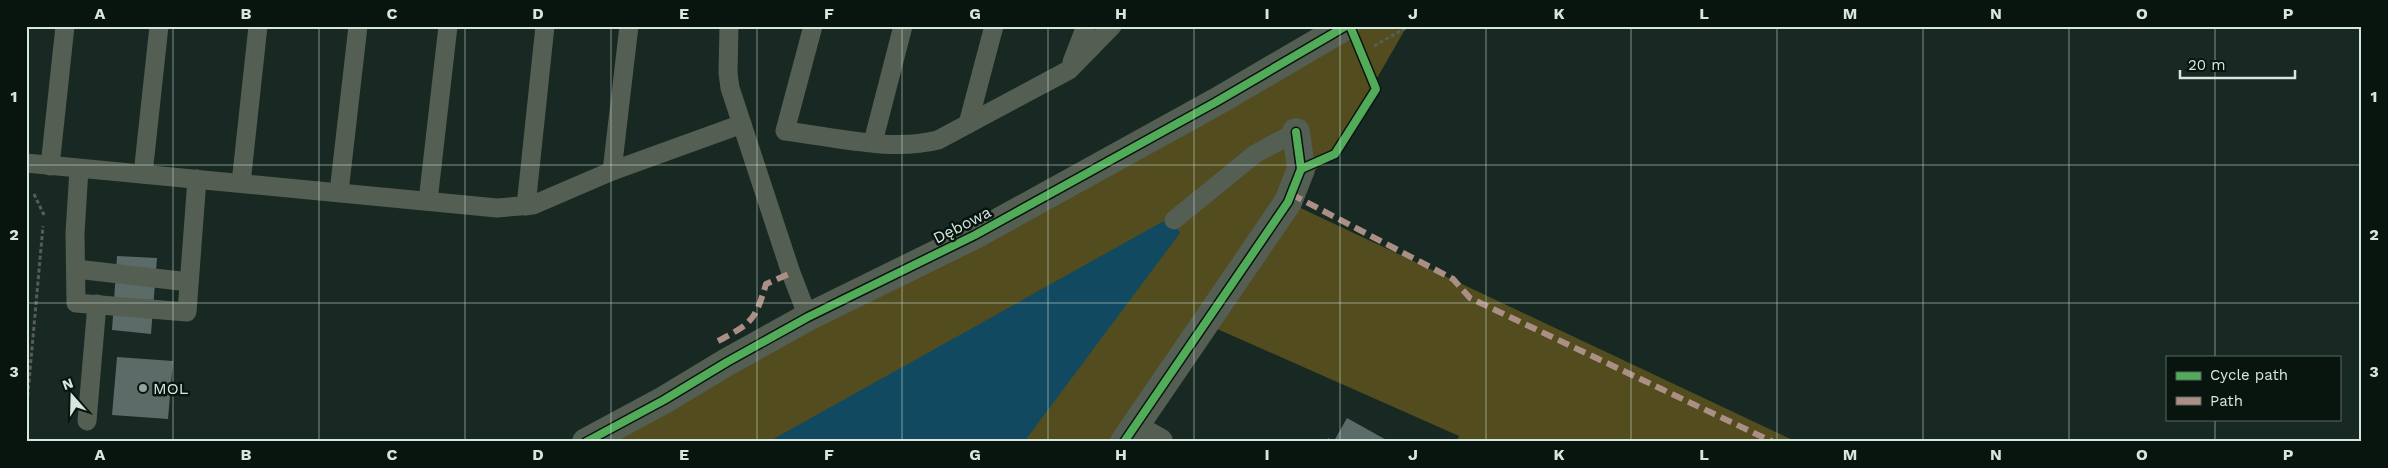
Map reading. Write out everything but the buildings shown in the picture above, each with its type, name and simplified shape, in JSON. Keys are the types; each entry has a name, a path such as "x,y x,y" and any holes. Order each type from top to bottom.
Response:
{"street":[{"name":"Dębowa","path":"586,442 664,400 808,316 975,235 1216,102 1346,26"},
{"path":"1159,442 1129,435 1288,202 1301,169 1296,132"}],"lane":[{"path":"50,166 65,26"},
{"path":"143,174 159,26"},
{"path":"241,183 258,26"},
{"path":"339,192 358,26"},
{"path":"428,201 448,26"},
{"path":"526,206 545,26"},
{"path":"612,171 629,26"},
{"path":"729,26 728,74 730,88 808,316"},
{"path":"813,26 786,131 874,142 918,145 938,140 1070,70 1112,26"},
{"path":"874,142 902,26"},
{"path":"968,124 994,26"},
{"path":"1070,70 1086,26"},
{"path":"26,163 497,208 533,206 612,171 742,124"},
{"path":"1174,220 1254,154 1296,132"},
{"path":"78,168 76,302 97,304 187,312 197,179"},
{"path":"76,269 189,282"},
{"path":"87,421 97,304"}],"path":[{"path":"26,415 44,212"}],"shaded area":[{"path":"1346,26 1407,26 1335,151 1291,194 1288,202 1797,442 1456,442 1459,436 1206,324 1124,442 586,442"}],"water":[{"path":"1162,222 1174,223 1180,233 1024,442 768,442"}],"marked path":[{"path":"1291,194 1453,279 1470,298 1773,442"},
{"path":"718,341 751,320 759,306 766,284 791,273"}],"cycle path":[{"path":"586,442 664,400 808,317 975,235 1216,102 1346,26"},
{"path":"1301,169 1335,154 1376,89 1350,26"},
{"path":"1124,442 1288,202 1301,169 1296,132"}],"place":[{"name":"MOL","path":"143,388"}]}
